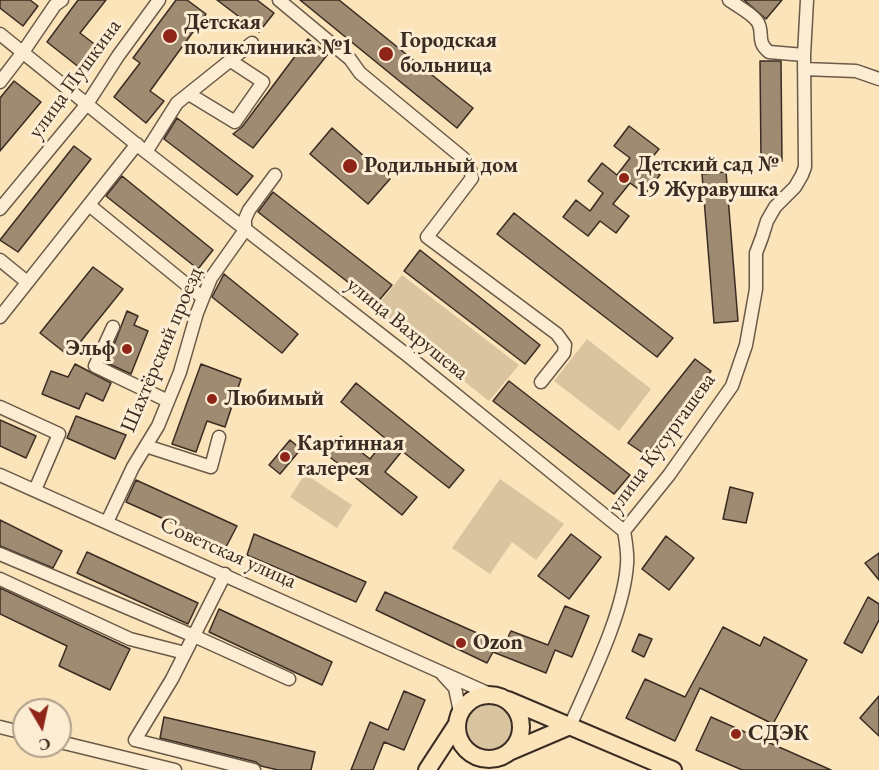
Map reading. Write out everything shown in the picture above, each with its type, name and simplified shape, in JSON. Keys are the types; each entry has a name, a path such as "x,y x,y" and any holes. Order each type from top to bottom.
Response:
{"main road":[{"path":"458,718 458,736 464,748 474,756 486,759 504,755 517,742 521,730 519,717 513,706 498,697"},
{"path":"427,770 468,702 474,699 498,697 673,770"},
{"path":"474,770 570,726"}],"street":[{"path":"0,82 55,5 62,0"},
{"name":"улица Пушкина","path":"0,209 87,104 118,56 159,0"},
{"path":"279,0 350,59 360,73 467,163 471,178 427,237 557,334 565,345 564,353 541,382"},
{"path":"729,0 757,21 760,41 769,52 804,55"},
{"name":"улица Кусургашева","path":"624,531 669,475 732,386 737,373 746,345 753,309 756,253 767,221 775,207 795,187 805,167 804,55 807,0"},
{"name":"улица Вахрушева","path":"0,34 141,148 399,349 624,531"},
{"path":"0,317 89,205 141,148 177,103 252,43"},
{"path":"189,94 235,122 263,82 231,62"},
{"path":"804,69 856,71 879,79"},
{"name":"Шахтёрский проезд","path":"107,522 133,467 158,426 180,372 211,279 245,230 245,219 249,210 275,175"},
{"path":"89,205 203,298"},
{"path":"0,260 27,282"},
{"path":"113,327 95,366 168,401"},
{"path":"0,407 59,434 35,490"},
{"path":"146,446 211,467 219,437"},
{"name":"Советская улица","path":"0,475 498,697"},
{"path":"570,726 614,621 624,587 628,563 624,531"},
{"path":"0,554 289,679"},
{"path":"225,574 185,653 135,741 254,770"},
{"path":"0,579 130,639 185,653"},
{"path":"438,670 455,688 458,718"},
{"path":"72,745 175,770"}],"shaded area":[{"path":"402,275 519,365 489,401 374,310"},
{"path":"587,339 651,389 619,431 554,381"},
{"path":"305,474 352,505 337,528 290,497"},
{"path":"500,479 564,524 536,560 512,542 490,574 452,548"},
{"path":"485,704 495,704 507,711 514,723 514,733 507,745 495,752 485,752 470,741 466,733 466,723 477,708"}],"building":[{"path":"0,0 30,0 38,6 23,26 0,8"},
{"path":"78,0 106,0 80,33 97,46 80,68 47,42"},
{"name":"Детская поликлиника №1","path":"176,0 187,0 206,14 150,91 164,101 146,123 114,97 140,63 133,58"},
{"path":"217,0 257,0 274,13 259,32"},
{"name":"Городская больница","path":"300,0 339,0 473,108 457,128"},
{"path":"744,0 782,0 766,19"},
{"path":"308,39 328,54 253,148 233,134 242,127"},
{"path":"760,61 781,61 782,161 761,161"},
{"path":"14,81 41,102 0,151 0,98"},
{"path":"177,118 253,176 237,195 164,139"},
{"name":"Детский сад № 19 Журавушка","path":"629,126 659,149 646,165 660,175 645,194 630,183 613,204 629,216 616,233 600,221 588,236 563,217 576,200 590,211 603,193 588,181 602,163 617,175 630,158 614,146"},
{"name":"Родильный дом","path":"332,128 390,179 368,204 310,154"},
{"path":"74,146 91,159 18,252 0,240"},
{"path":"726,172 738,321 714,323 702,174"},
{"path":"122,176 213,250 198,269 106,196"},
{"path":"273,192 392,285 376,304 258,212"},
{"path":"514,213 673,338 657,357 497,234"},
{"path":"420,250 540,345 525,364 404,271"},
{"path":"93,267 123,289 69,356 40,333"},
{"path":"224,274 298,334 282,353 212,297"},
{"name":"Эльф","path":"127,311 138,316 134,325 148,331 131,374 107,363"},
{"path":"695,359 711,371 646,455 628,443"},
{"path":"75,364 111,383 103,401 86,393 79,409 42,394 51,371 68,377"},
{"name":"Любимый","path":"201,364 241,379 225,427 207,421 196,452 172,444"},
{"path":"509,381 630,475 614,494 493,401"},
{"path":"356,383 464,470 449,488 402,451 385,472 417,497 402,515 326,454 341,436 370,459 386,439 341,402"},
{"path":"76,416 126,435 115,459 67,438"},
{"path":"0,420 36,436 26,458 0,446"},
{"name":"Картинная галерея","path":"290,440 301,449 280,474 269,465"},
{"path":"136,480 237,526 226,547 126,502"},
{"path":"730,487 753,493 746,523 723,519"},
{"path":"0,520 62,551 53,568 0,546"},
{"path":"254,534 366,582 356,602 247,555"},
{"path":"571,534 601,557 569,599 538,576"},
{"path":"666,536 694,558 669,590 642,569"},
{"path":"87,552 198,603 188,624 77,573"},
{"path":"879,553 879,580 865,563"},
{"path":"0,588 130,649 110,690 59,666 67,646 0,614"},
{"path":"385,592 504,645 511,631 548,645 565,606 589,616 572,657 555,650 546,673 493,652 487,663 376,610"},
{"path":"868,597 879,604 879,620 862,653 844,643"},
{"path":"219,609 332,662 322,685 209,632"},
{"path":"723,627 760,646 764,637 807,660 773,724 700,688 675,741 626,718 645,679 685,697"},
{"path":"639,634 652,639 644,657 632,651"},
{"path":"404,691 425,700 404,750 384,742 373,770 351,770 370,722 388,730"},
{"path":"879,696 879,736 860,718"},
{"path":"164,717 315,752 311,770 278,770 261,766 256,762 160,738"},
{"path":"711,717 831,770 742,770 696,750"}],"place":[{"name":"Детская поликлиника №1","path":"170,36"},
{"name":"Городская больница","path":"386,54"},
{"name":"Родильный дом","path":"350,166"},
{"name":"Детский сад № 19 Журавушка","path":"624,178"},
{"name":"Эльф","path":"127,349"},
{"name":"Любимый","path":"212,399"},
{"name":"Картинная галерея","path":"285,457"},
{"name":"Ozon","path":"461,643"},
{"name":"СДЭК","path":"736,734"}]}
